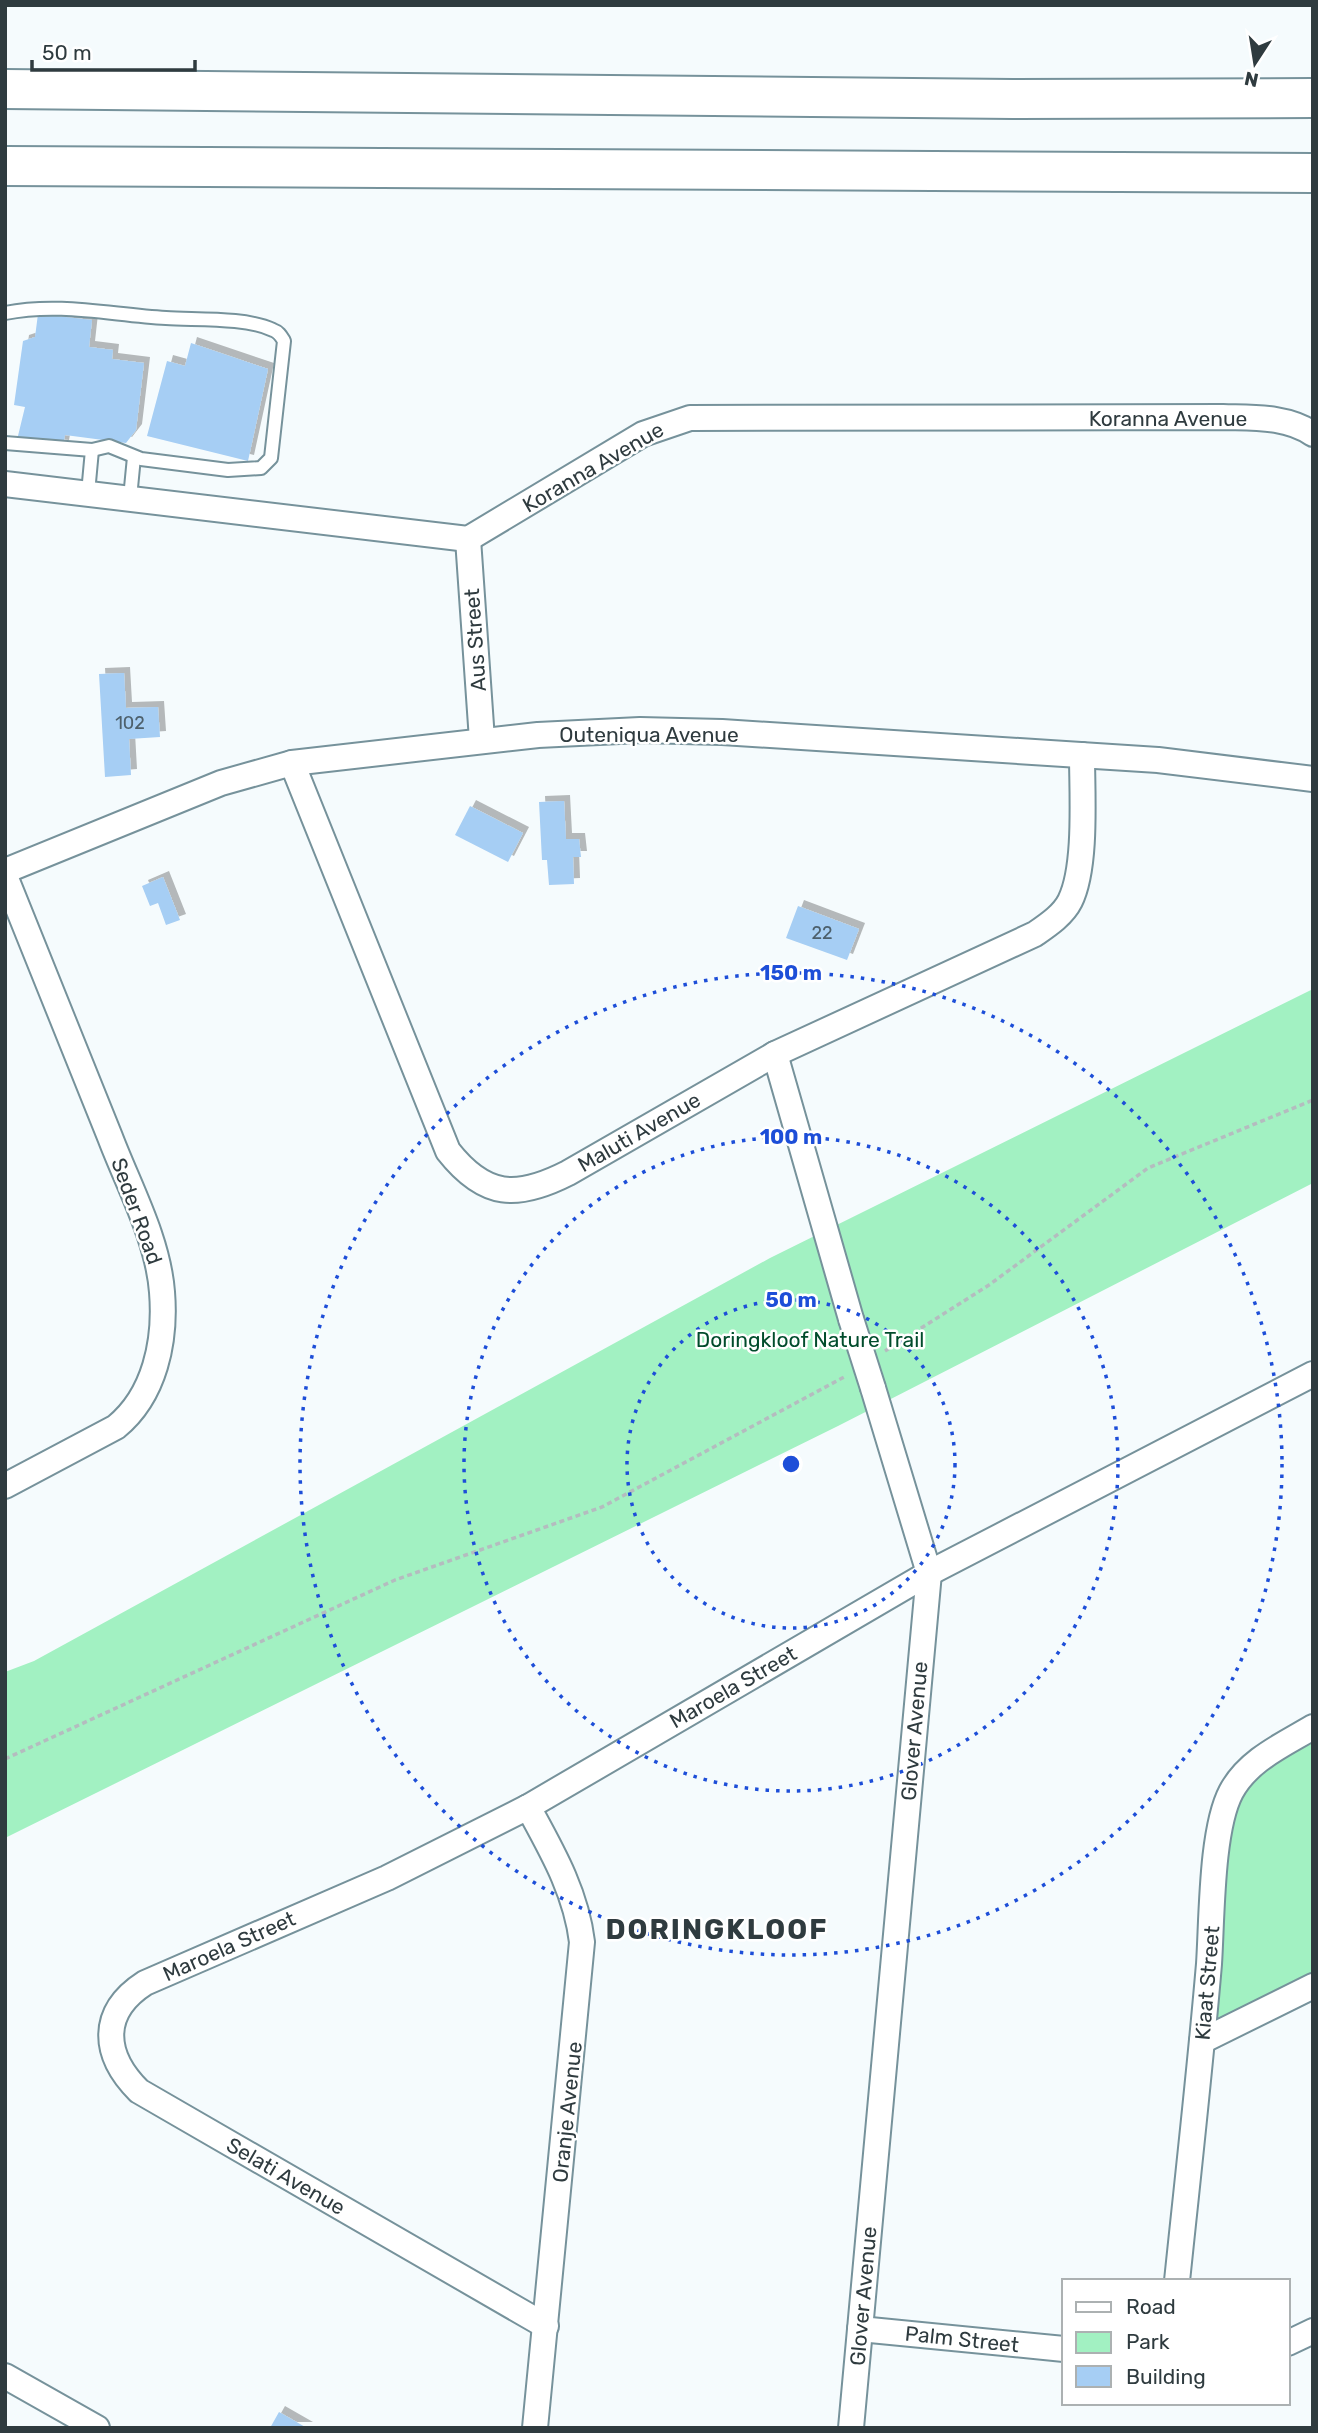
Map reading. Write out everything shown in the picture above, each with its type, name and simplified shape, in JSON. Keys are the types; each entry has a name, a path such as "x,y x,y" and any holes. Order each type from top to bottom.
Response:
{"highway":[{"path":"5,89 1013,99 1313,98"},
{"path":"5,166 1313,173"}],"street":[{"name":"Koranna Avenue","path":"468,539 643,434 690,418 1223,417 1272,419 1295,424 1313,434"},
{"path":"5,484 468,539"},
{"name":"Aus Street","path":"468,539 482,740"},
{"name":"Outeniqua Avenue","path":"5,870 222,783 292,763 482,740 640,730 722,732 1082,755 1313,779"},
{"name":"Maluti Avenue","path":"292,763 432,1117 448,1151 463,1170 480,1181 501,1190 523,1191 543,1186 775,1054 1035,934 1057,918 1070,901 1078,876 1082,755"},
{"name":"Seder Road","path":"5,876 153,1247 163,1314 157,1361 150,1382 129,1416 116,1427 5,1486"},
{"name":"Glover Avenue","path":"775,1054 851,1319 929,1573 851,2428"},
{"name":"Maroela Street","path":"145,1983 387,1878 528,1807 929,1573 1313,1374"},
{"name":"Kiaat Street","path":"1177,2279 1202,2041 1218,1850 1226,1804 1238,1780 1254,1763 1313,1727"},
{"name":"Oranje Avenue","path":"528,1807 562,1869 579,1916 582,1942 535,2428"},
{"name":"Selati Avenue","path":"145,1983 120,2003 112,2023 110,2038 117,2064 139,2091 546,2326"},
{"path":"1202,2041 1313,1986"},
{"name":"Palm Street","path":"860,2329 1062,2349"},
{"path":"1290,2342 1313,2330"},
{"path":"5,2376 97,2428"}],"lane":[{"path":"5,313 74,307 151,317 245,324 275,330 281,335 284,352 269,463 252,470 228,470 134,457 115,447 92,450 5,443"},
{"path":"88,493 92,450"},
{"path":"130,498 134,457"}],"path":[{"path":"878,1356 989,1285 1148,1168 1313,1100"},
{"path":"5,1759 396,1580 602,1507 822,1391 855,1370"}],"green space":[{"name":"Doringkloof Nature Trail","path":"1313,989 1313,1183 838,1426 5,1838 5,1672 34,1661 770,1258"},
{"path":"1313,1734 1313,1982 1211,2029 1231,1801 1260,1765"}],"building":[{"path":"38,314 92,320 89,347 113,350 112,359 144,363 136,430 126,443 65,435 63,446 17,440 25,407 14,405 23,341 35,337"},
{"path":"191,343 268,369 248,461 147,436 167,361 185,366"},
{"path":"124,673 126,708 158,707 160,737 129,739 131,775 105,777 99,674"},
{"path":"564,801 566,839 579,839 581,857 573,857 574,884 549,885 547,860 542,860 539,802"},
{"path":"470,806 523,833 508,862 455,835"},
{"path":"163,877 180,920 166,925 158,903 150,906 142,886"},
{"path":"798,906 859,929 847,960 786,938"},
{"path":"279,2412 307,2428 270,2428"}],"district":[{"name":"DORINGKLOOF","path":"717,1929"}]}
